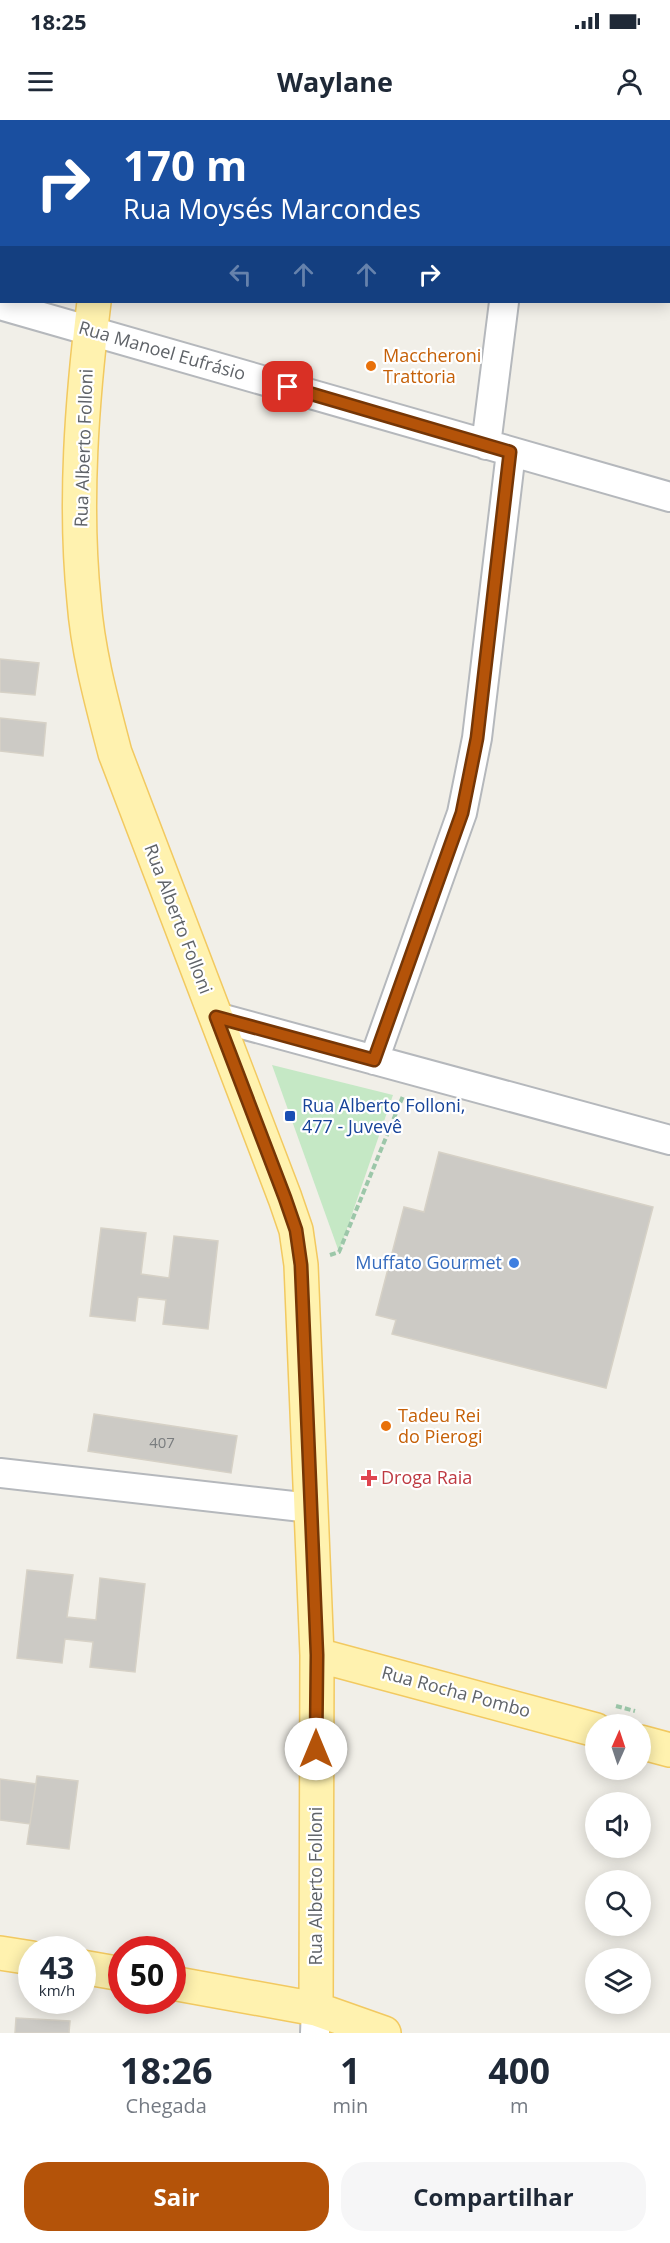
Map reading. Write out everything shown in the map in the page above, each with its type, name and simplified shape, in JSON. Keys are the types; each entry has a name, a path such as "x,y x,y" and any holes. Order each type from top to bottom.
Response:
{"main road":[{"name":"Rua Alberto Folloni","path":"92,316 81,443 80,520 84,602 96,681 115,753 285,1198 296,1230 301,1265 317,1655 315,2021"},
{"name":"Rua Rocha Pombo","path":"317,1655 585,1727"},
{"path":"651,1745 670,1750"},
{"path":"0,1953 18,1956"},
{"path":"186,1987 315,2021 384,2033"}],"street":[{"path":"374,1060 462,813 471,777 477,738 498,448 504,303"},
{"name":"Rua Manoel Eufrásio","path":"0,305 92,316 498,448 670,497"},
{"path":"216,1017 670,1140"},
{"path":"0,1473 311,1508"}],"path":[{"path":"301,1265 339,1252 414,1071"}],"green space":[{"path":"272,1065 393,1095 339,1252"}],"building":[{"path":"0,659 39,663 35,695 0,692"},
{"path":"0,718 46,723 43,756 0,751"},
{"name":"Muffato Gourmet","path":"439,1152 653,1207 606,1388 392,1334 396,1320 376,1315 404,1207 424,1212"},
{"path":"101,1228 146,1233 141,1274 169,1278 174,1236 218,1241 208,1329 163,1324 166,1300 138,1297 135,1321 90,1316"},
{"path":"94,1414 237,1436 231,1473 88,1451"},
{"path":"27,1570 73,1575 67,1617 96,1620 100,1578 145,1584 135,1672 90,1667 93,1642 65,1639 62,1663 17,1658"},
{"path":"37,1776 78,1781 69,1849 27,1844"},
{"path":"0,1779 36,1784 30,1824 0,1820"},
{"path":"16,2018 70,2021 69,2033 15,2033"}],"place":[{"name":"Maccheroni Trattoria","path":"371,366"},
{"name":"Rua Alberto Folloni, 477 - Juvevê","path":"290,1116"},
{"name":"Muffato Gourmet","path":"514,1263"},
{"name":"Tadeu Rei do Pierogi","path":"386,1426"},
{"name":"Droga Raia","path":"369,1478"}],"route":[{"path":"288,387 510,452 471,777 462,813 374,1060 216,1017 296,1230 301,1265 317,1655 316,1749"}]}
